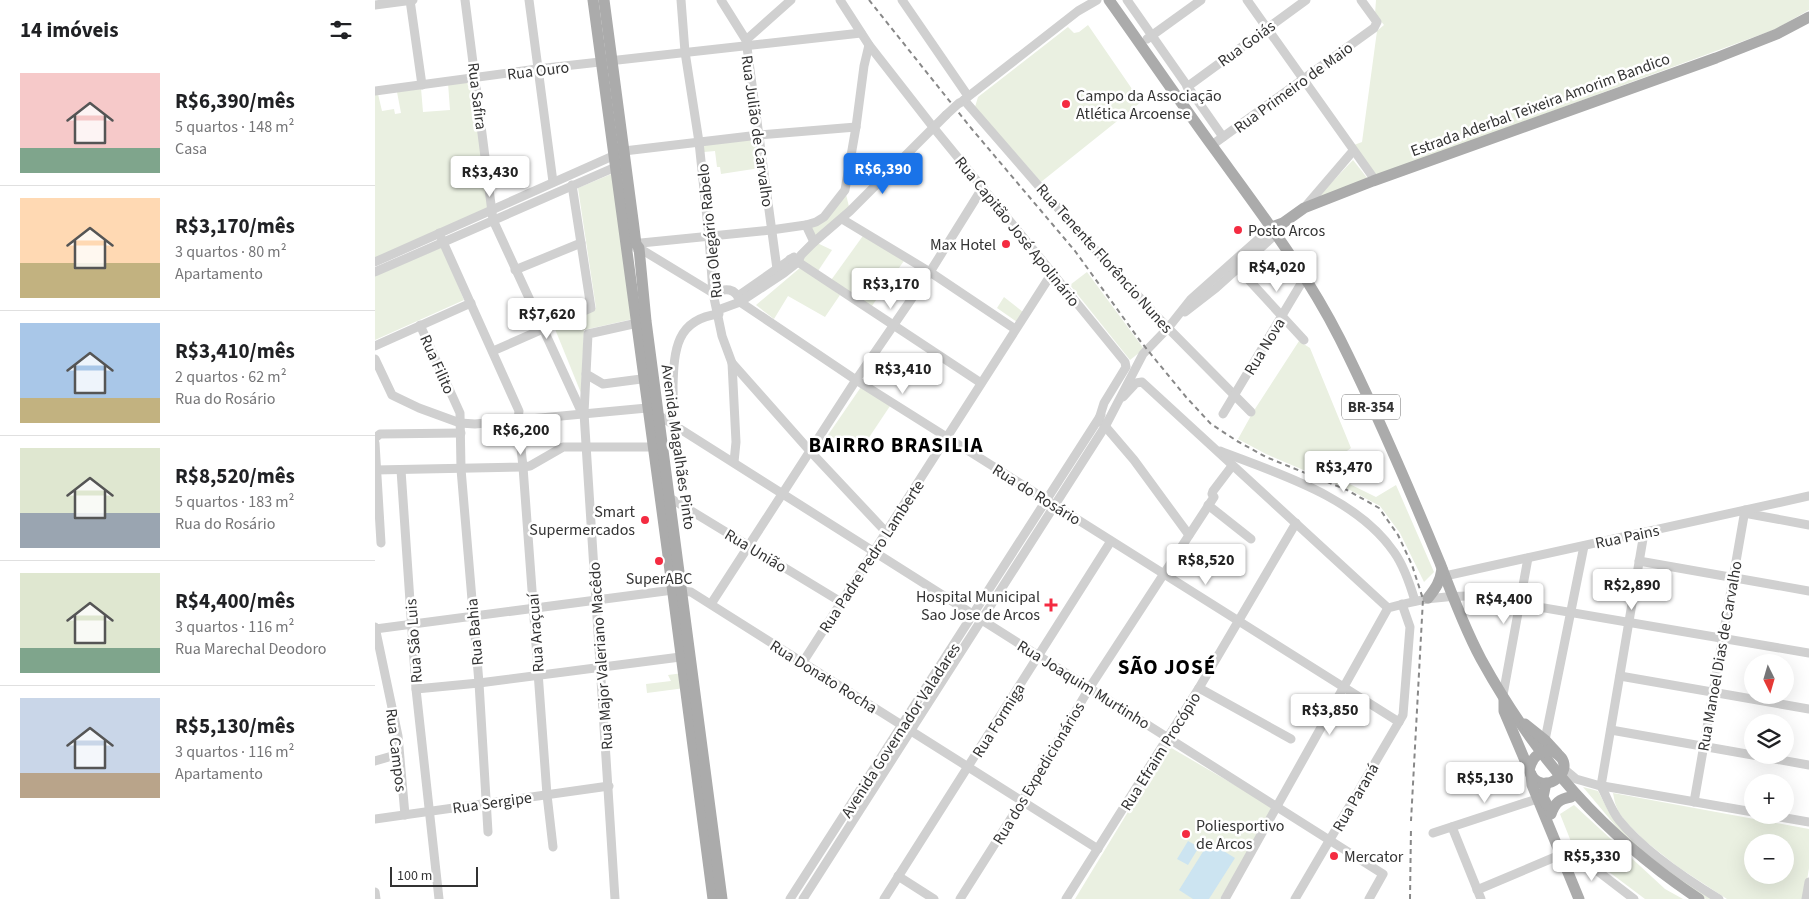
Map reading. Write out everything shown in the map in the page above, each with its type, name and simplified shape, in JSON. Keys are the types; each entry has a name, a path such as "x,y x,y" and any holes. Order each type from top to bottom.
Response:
{"main road":[{"name":"Avenida Magalhães Pinto","path":"593,0 607,62"},
{"name":"Avenida Magalhães Pinto","path":"604,0 611,98 649,378 659,420 658,447 706,809 713,899"},
{"name":"BR-354","path":"1109,0 1212,145 1277,228 1305,277 1339,337 1382,429 1480,656 1515,716 1541,752 1562,773 1583,804 1635,851 1672,881 1699,899"},
{"name":"Estrada Aderbal Teixeira Amorim Bandico","path":"1277,228 1304,208 1375,180 1716,58 1777,34 1809,17"},
{"name":"Avenida Magalhães Pinto","path":"649,378 647,408 659,420"},
{"path":"1427,598 1437,587 1443,573"},
{"path":"1503,697 1503,712 1535,779 1547,783 1583,804"},
{"path":"1515,716 1545,740 1561,757 1562,773 1555,782 1547,783"},
{"path":"1557,753 1549,750 1535,756 1531,763 1530,772 1532,785 1551,814 1579,899"},
{"path":"1547,783 1541,798 1587,899"},
{"path":"1551,814 1555,804 1571,796"},
{"name":"Avenida Magalhães Pinto","path":"706,809 723,899"}],"street":[{"path":"375,6 411,0 422,85"},
{"name":"Rua Safira","path":"465,0 493,220 583,413"},
{"path":"529,0 553,182"},
{"name":"Rua Olegário Rabelo","path":"681,0 685,52 699,142 713,293 719,314 722,336 732,363 736,442 734,462"},
{"name":"Rua Julião de Carvalho","path":"721,0 747,42 777,269"},
{"path":"747,42 791,0"},
{"name":"Rua Capitão José Apolinário","path":"840,0 869,45 933,127 1125,362 1126,367 1104,403 1099,419"},
{"name":"Rua Tenente Florêncio Nunes","path":"903,0 964,99 1077,230 1168,328 1251,412"},
{"path":"1079,11 1084,0"},
{"path":"659,420 673,410 674,362 677,344 682,333 689,325 706,316 719,314 718,310 741,301 773,281 814,242 842,219 933,127 964,99 1079,11 1097,0"},
{"path":"1127,0 1223,137"},
{"path":"1140,44 1201,0"},
{"path":"1247,0 1375,180"},
{"name":"Rua Goiás","path":"1187,87 1306,0"},
{"name":"Rua Primeiro de Maio","path":"1212,145 1374,28 1377,22 1361,0"},
{"name":"Rua Ouro","path":"375,91 537,69 685,52 747,42 861,33"},
{"path":"850,211 845,190 862,78 869,45"},
{"path":"375,272 492,210 553,182 620,159 699,142 856,127"},
{"path":"1304,208 1353,151"},
{"path":"375,262 493,220 572,185 620,159"},
{"path":"493,351 591,308 572,185"},
{"path":"711,604 856,380 930,272 983,187"},
{"path":"632,246 806,225 816,222 823,217 845,190"},
{"path":"842,219 930,272 1015,329"},
{"path":"806,225 814,242"},
{"name":"Avenida Governador Valadares","path":"803,899 1105,427 1143,354 1175,320 1191,299 1235,265 1277,228"},
{"name":"Rua Araçuaí","path":"441,238 519,411 518,420 547,795 553,847"},
{"path":"515,270 581,243"},
{"path":"632,246 713,293 728,289 741,294 777,269 796,259"},
{"path":"796,259 981,383"},
{"path":"1235,265 1304,340"},
{"name":"Rua Padre Pedro Lamberte","path":"803,662 1051,273"},
{"name":"Rua Nova","path":"1223,414 1305,277"},
{"name":"Rua do Rosário","path":"733,292 741,301 856,380 1399,722"},
{"path":"375,346 471,303"},
{"name":"Rua Major Valeriano Macêdo","path":"615,899 597,600 583,413 588,334 641,322"},
{"name":"Rua Filito","path":"420,325 461,413 461,433"},
{"path":"375,359 392,394 419,408 460,422 475,424 647,408"},
{"path":"732,363 810,451 886,532"},
{"path":"586,374 603,384 649,378"},
{"path":"1117,404 1136,383 1142,382 1388,608"},
{"name":"Avenida Governador Valadares","path":"790,899 1099,419 1125,386"},
{"path":"1099,419 1134,460 1189,535"},
{"name":"Rua Joaquim Murtinho","path":"659,420 734,462 1383,874 1369,899"},
{"path":"381,543 376,470 377,438 461,433"},
{"name":"Rua Bahia","path":"461,433 461,469 479,683 488,832"},
{"path":"376,470 523,467 530,466 563,447 658,447"},
{"path":"1214,449 1319,491 1361,518 1379,534 1394,552 1407,576 1415,601"},
{"path":"1236,469 1243,464 1253,464"},
{"name":"Rua dos Expedicionários","path":"960,899 1022,801 1090,687 1214,497 1213,491 1236,469"},
{"name":"Rua São Luis","path":"401,470 417,690 439,899"},
{"name":"Rua Pains","path":"1443,573 1528,558 1745,512 1809,496"},
{"name":"Rua União","path":"665,498 841,602"},
{"path":"1208,505 1251,539"},
{"path":"1745,512 1809,525"},
{"name":"Rua Manoel Dias de Carvalho","path":"1694,802 1745,512"},
{"name":"Rua Efraim Procópio","path":"1065,899 1199,688 1296,523"},
{"path":"1644,533 1601,786 1613,810 1626,827 1676,871 1719,899"},
{"name":"Rua Formiga","path":"884,899 1111,541"},
{"path":"1545,740 1584,546"},
{"path":"1503,697 1528,558"},
{"path":"1639,561 1809,591"},
{"path":"375,628 678,590"},
{"name":"Rua Donato Rocha","path":"678,590 691,592 711,604 1098,849"},
{"path":"1225,899 1388,608 1427,598 1453,595 1473,596 1809,653"},
{"name":"Rua Paraná","path":"1295,899 1403,714 1410,627 1402,604"},
{"name":"Rua Campos","path":"375,628 398,736 405,815"},
{"path":"417,690 686,656"},
{"path":"1620,676 1809,709"},
{"path":"1199,688 1291,739"},
{"path":"1611,730 1809,765"},
{"path":"375,761 399,754"},
{"path":"1562,773 1601,786 1744,810"},
{"name":"Rua Sergipe","path":"375,818 609,786"},
{"path":"1433,833 1541,798"},
{"path":"847,813 856,818"},
{"path":"1794,819 1809,822"},
{"path":"1452,827 1479,895 1564,851 1634,899"},
{"path":"898,876 933,899"},
{"path":"1806,899 1809,882"},
{"path":"375,892 376,899"}],"green space":[{"path":"1376,0 1809,0 1809,10 1776,29 1375,176 1354,145 1362,142 1377,31 1384,25 1375,14"},
{"path":"1088,25 1141,102 1041,182 975,107 978,97 1068,27 1074,33 1079,32"},
{"path":"473,80 490,207 375,259 375,95 378,94 382,111 394,109 395,114 401,113 397,92 421,88 423,112 450,110 448,83"},
{"path":"757,139 760,168 721,174 720,167 717,167 715,151 704,152 702,144"},
{"path":"1353,160 1368,179 1314,201"},
{"path":"616,172 633,319 584,330 581,393 555,329 596,308 578,188"},
{"path":"845,190 850,211 815,242 832,250 816,274 798,262 814,242 806,225 817,221"},
{"path":"865,233 906,258 869,310 829,283"},
{"path":"442,247 464,300 375,340 375,276"},
{"path":"801,267 840,295 825,317 788,296 774,319 756,305"},
{"path":"1087,272 1144,349 1130,360 1070,285"},
{"path":"1004,297 1023,312 1017,322 997,308"},
{"path":"1299,341 1310,348 1351,448 1321,470 1376,497 1396,485 1434,572 1424,582 1400,533 1380,506 1348,489 1266,454 1238,439 1253,412"},
{"path":"861,387 890,406 860,451 828,435"},
{"path":"683,673 685,688 647,693 646,684 671,681 668,675"},
{"name":"Poliesportivo de Arcos","path":"1168,746 1274,808 1220,899 1075,899"},
{"path":"1583,787 1598,791 1609,812 1713,899 1706,899 1675,879 1624,836"},
{"path":"1613,793 1744,817 1744,824 1782,824 1809,829 1809,868 1804,899 1727,899 1678,867 1645,841 1619,813"},
{"path":"1574,805 1665,889 1683,899 1645,899 1572,844 1560,814"}],"water":[{"path":"1188,841 1199,847 1188,865 1177,859"},
{"path":"1209,842 1235,858 1209,899 1193,899 1179,890"}],"railway":[{"path":"869,0 971,128 1075,251 1141,342 1211,424 1266,457 1347,490 1379,508 1398,535 1412,565 1423,599 1411,821"},
{"path":"1410,899 1411,827"}],"place":[{"name":"Campo da Associação Atlética Arcoense","path":"1066,104"},
{"name":"Posto Arcos","path":"1238,230"},
{"name":"Max Hotel","path":"1006,244"},
{"name":"Smart Supermercados","path":"645,520"},
{"name":"SuperABC","path":"659,561"},
{"name":"Hospital Municipal Sao Jose de Arcos","path":"1051,605"},
{"name":"Poliesportivo de Arcos","path":"1186,834"},
{"name":"Mercator","path":"1334,856"}],"district":[{"name":"BAIRRO BRASILIA","path":"896,445"},
{"name":"SÃO JOSÉ","path":"1167,667"}]}
